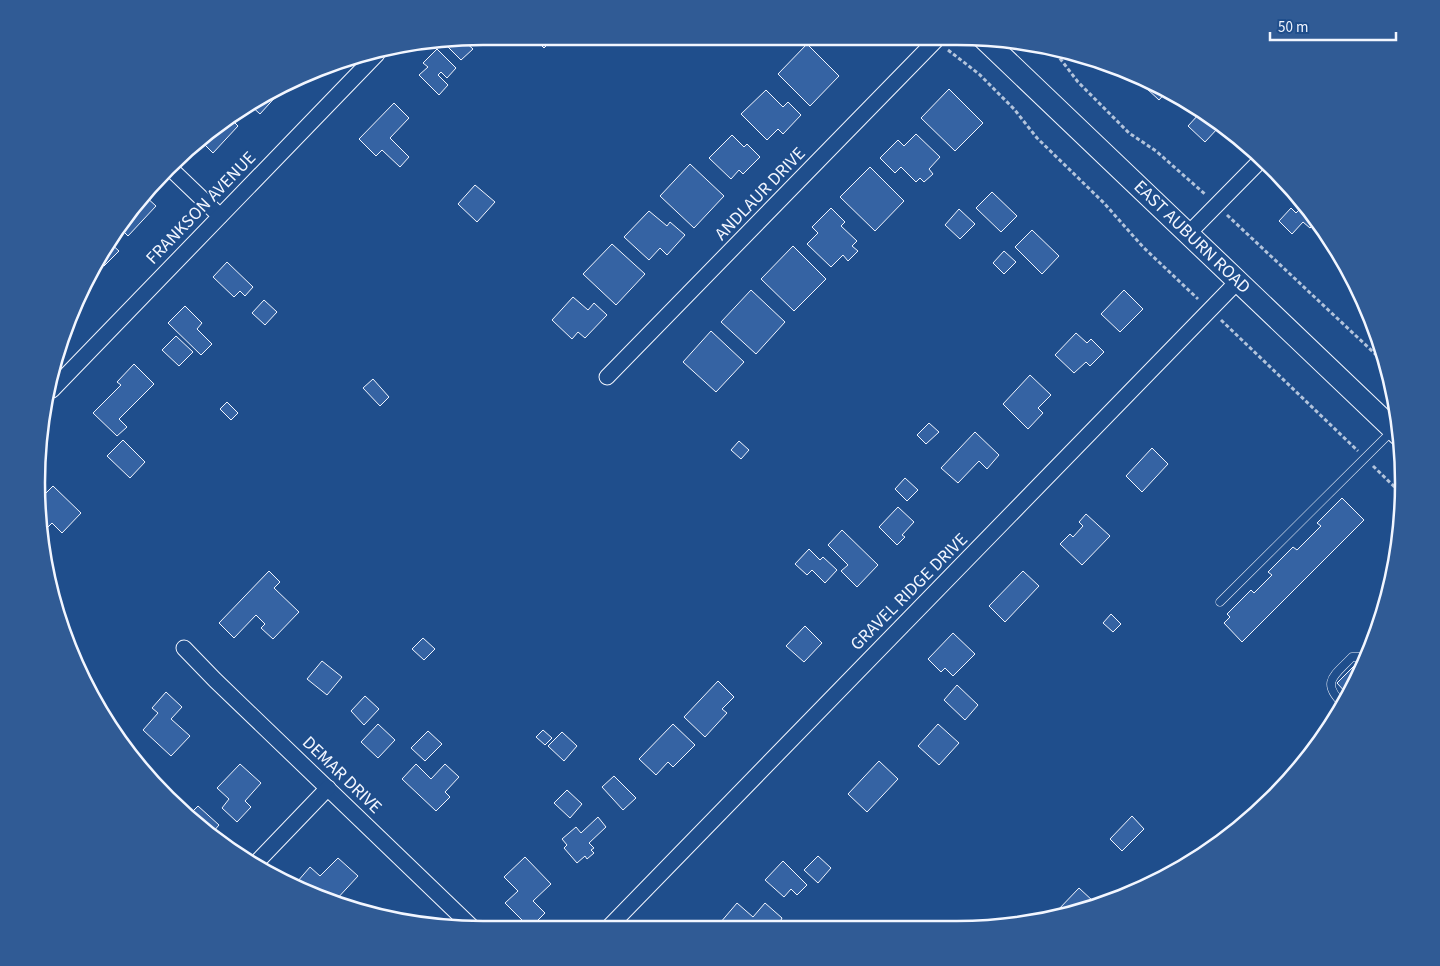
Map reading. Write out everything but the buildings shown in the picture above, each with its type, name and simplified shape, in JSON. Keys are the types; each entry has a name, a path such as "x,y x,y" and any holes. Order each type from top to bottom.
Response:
{"main road":[{"name":"EAST AUBURN ROAD","path":"992,47 1391,427"}],"street":[{"name":"ANDLAUR DRIVE","path":"607,378 941,45"},
{"name":"FRANKSON AVENUE","path":"56,386 372,60"},
{"path":"1188,234 1257,164"},
{"path":"174,172 220,216"},
{"name":"GRAVEL RIDGE DRIVE","path":"615,921 1238,281"},
{"name":"DEMAR DRIVE","path":"184,648 214,680 465,920"},
{"path":"260,859 328,788"}],"lane":[{"path":"1220,602 1392,436"},
{"path":"1338,699 1330,688 1332,679 1352,657 1359,657"}],"path":[{"path":"945,45 979,74 1014,109 1037,138 1104,203 1143,246 1195,297"},
{"path":"1059,57 1078,82 1129,133 1156,151 1205,195"},
{"path":"1227,215 1375,354"},
{"path":"1219,318 1357,450"},
{"path":"1374,468 1395,488"}]}
